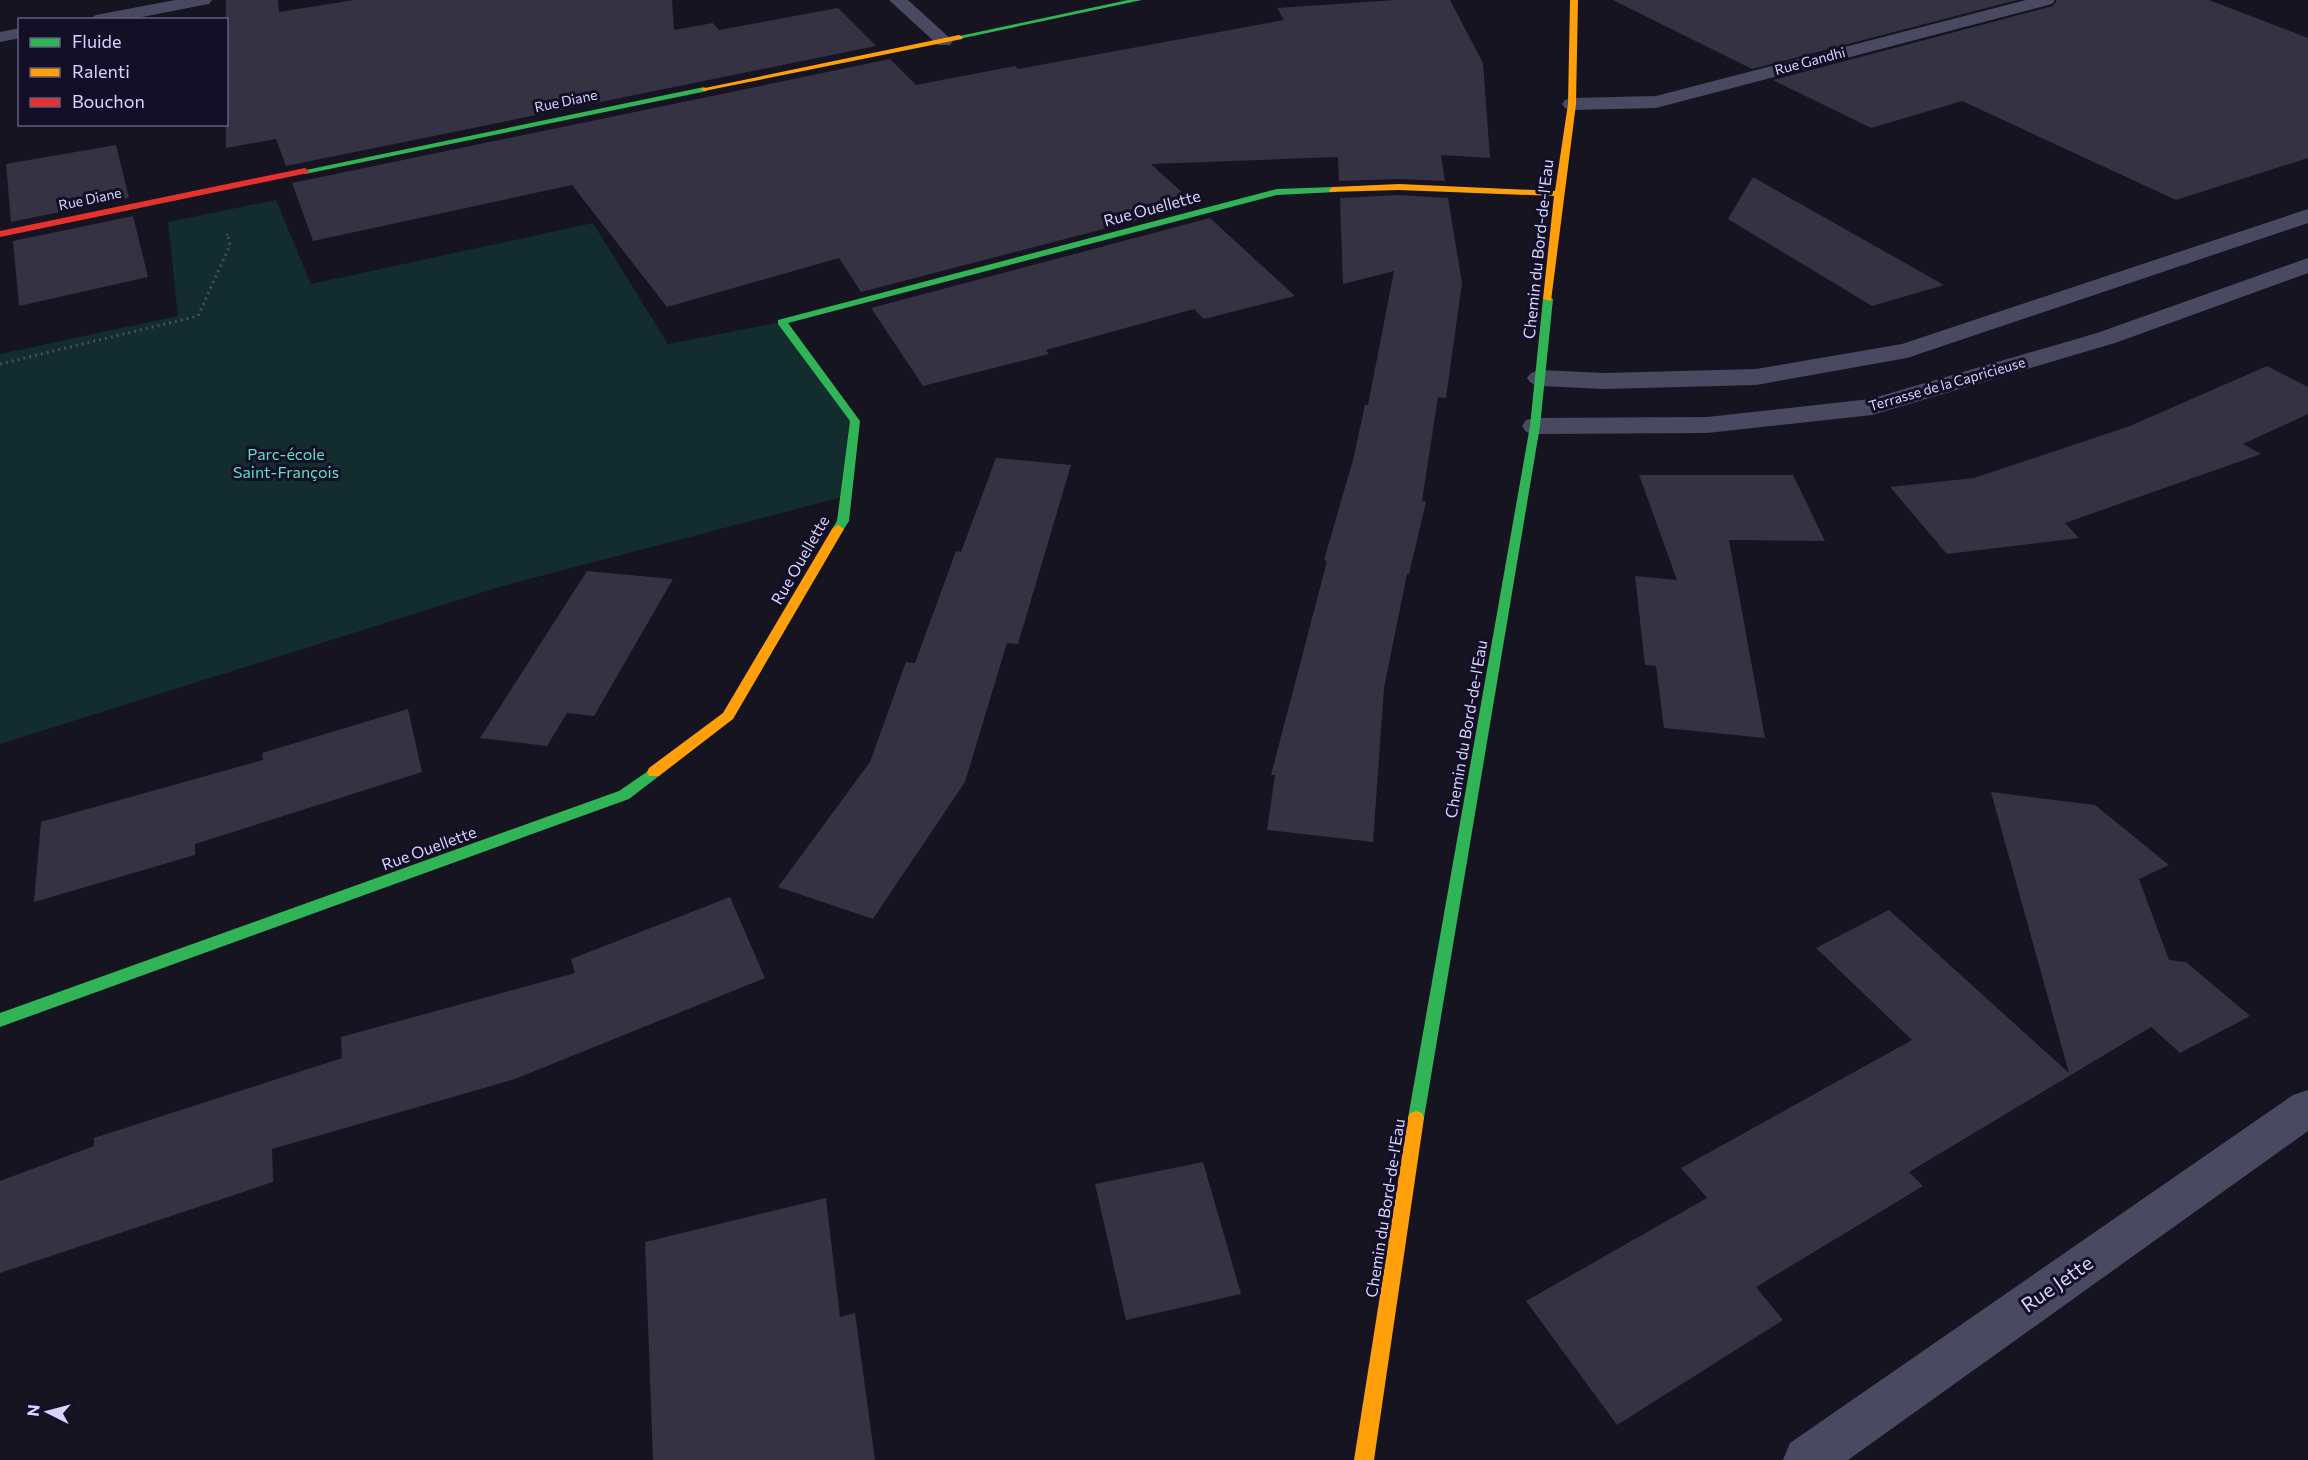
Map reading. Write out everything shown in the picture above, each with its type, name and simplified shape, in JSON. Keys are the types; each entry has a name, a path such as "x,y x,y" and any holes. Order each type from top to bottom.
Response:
{"street":[{"path":"107,18 203,0"},
{"path":"898,0 944,41"},
{"name":"Rue Diane","path":"0,234 1138,0"},
{"name":"Chemin du Bord-de-l'Eau","path":"1364,1460 1399,1219 1535,426 1559,194 1572,104 1574,0"},
{"name":"Rue Gandhi","path":"1572,104 1656,102 2046,0"},
{"path":"0,37 18,33"},
{"name":"Rue Ouellette","path":"0,1020 624,795 728,717 843,521 855,421 782,322 1277,192 1399,187 1559,194"},
{"path":"1540,378 1605,381 1756,377 1907,351 2308,216"},
{"path":"2193,254 2262,284"},
{"name":"Terrasse de la Capricieuse","path":"1535,426 1707,424 1872,407 2106,338 2262,284 2308,265"},
{"name":"Rue Jette","path":"1807,1460 2308,1108"}],"path":[{"path":"0,364 198,316 230,245 215,190"}],"green space":[{"name":"Parc-école Saint-François","path":"276,200 311,284 593,223 668,344 782,322 855,421 846,496 506,585 0,744 0,354 178,316 168,222"}],"building":[{"path":"226,0 278,0 279,12 354,0 672,0 674,30 713,23 719,30 838,8 876,46 286,166 276,139 226,148 228,18 226,18"},
{"path":"1395,0 1450,0 1483,63 1490,158 1441,155 1445,181 1399,179 1339,181 1338,157 1151,164 1196,205 861,292 839,258 667,307 572,185 313,241 292,183 890,59 916,85 1015,66 1018,69 1284,20 1277,8"},
{"path":"1613,0 2017,0 1752,69"},
{"path":"2057,0 2209,0 2308,38 2308,158 2176,200 1962,101 1871,128 1773,80 2053,6"},
{"path":"116,145 129,198 11,222 6,164"},
{"path":"1753,177 1944,285 1872,306 1728,219"},
{"path":"1399,195 1448,198 1462,283 1446,398 1438,397 1422,501 1426,502 1409,574 1407,574 1384,688 1373,842 1267,830 1275,775 1271,775 1327,561 1324,560 1353,460 1365,405 1368,405 1394,271 1343,284 1340,198"},
{"path":"133,216 148,277 19,306 13,241"},
{"path":"1210,218 1295,296 1204,319 1194,309 1046,350 1049,354 923,386 871,308"},
{"path":"2267,366 2308,387 2308,414 2243,444 2261,454 2065,523 2079,538 1947,554 1890,487 1974,478 2130,426"},
{"path":"996,458 1071,465 1018,644 1007,643 965,782 873,919 778,887 870,762 906,662 915,663 956,551 961,552"},
{"path":"1639,475 1793,475 1825,541 1729,540 1765,738 1664,728 1656,666 1645,665 1635,576 1677,580"},
{"path":"587,571 673,579 594,716 567,713 547,746 480,738"},
{"path":"408,709 422,772 195,844 195,855 34,902 41,822 263,760 262,753"},
{"path":"1991,792 2095,805 2169,865 2139,879 2169,960 2186,962 2250,1016 2180,1053 2151,1027 1909,1172 1923,1186 1756,1287 1783,1320 1617,1425 1526,1301 1707,1198 1681,1168 1912,1040 1816,948 1889,910 2069,1073"},
{"path":"730,897 765,978 515,1079 272,1149 273,1182 0,1273 0,1181 94,1146 94,1138 342,1058 341,1037 575,973 571,959"},
{"path":"1203,1162 1241,1294 1126,1320 1095,1184"},
{"path":"826,1198 840,1317 855,1313 875,1460 653,1460 645,1242"}],"traffic: fast":[{"path":"959,37 1138,0"},
{"path":"305,171 704,89"},
{"path":"838,529 843,521 855,421 782,322 1277,192 1333,190"},
{"path":"1416,1118 1535,426 1548,299"},
{"path":"0,1020 624,795 654,772"}],"traffic: slow":[{"path":"1548,299 1559,194 1572,104 1574,0"},
{"path":"704,89 959,37"},
{"path":"1333,190 1399,187 1559,194"},
{"path":"654,772 728,716 838,529"},
{"path":"1364,1460 1416,1118"}],"traffic: jam":[{"path":"0,234 305,171"}]}
